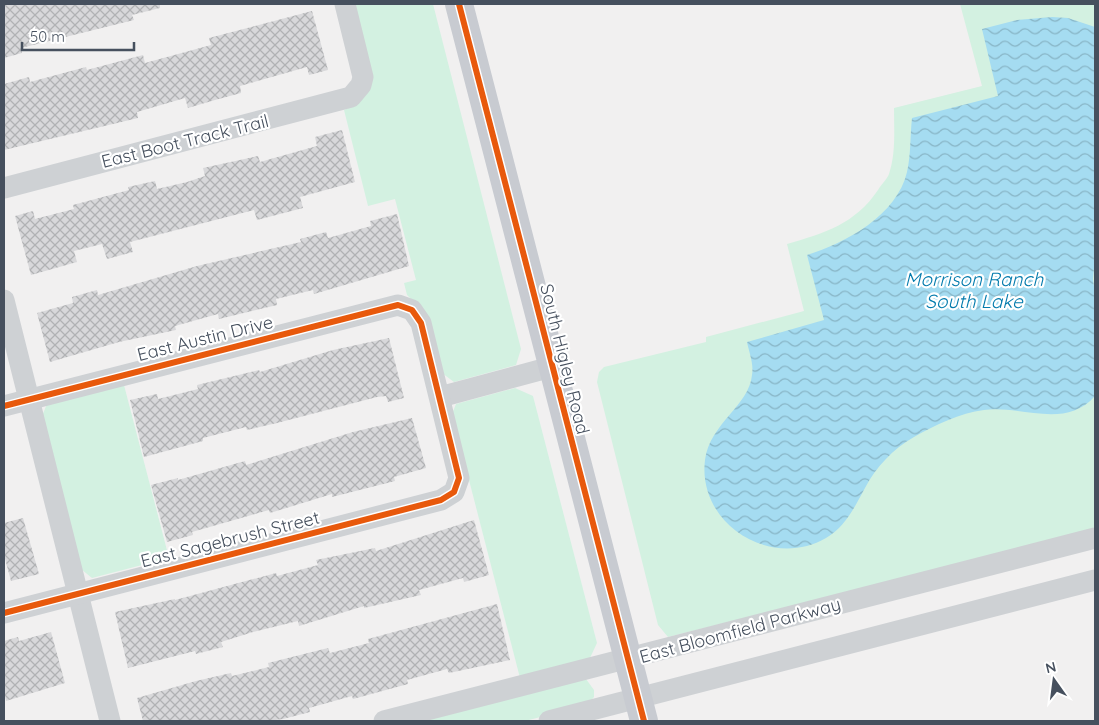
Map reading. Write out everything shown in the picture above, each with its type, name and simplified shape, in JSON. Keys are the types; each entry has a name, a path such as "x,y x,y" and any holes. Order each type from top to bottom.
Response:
{"main road":[{"name":"South Higley Road","path":"459,4 640,710"}],"street":[{"name":"East Boot Track Trail","path":"4,188 351,97 361,85 362,70 345,4"},
{"path":"4,300 110,721"},
{"name":"East Austin Drive","path":"4,406 390,306 406,306 412,310 421,323 440,397"},
{"path":"440,397 551,367"},
{"name":"East Sagebrush Street","path":"4,613 441,500 454,492 458,486 458,470 440,397"},
{"name":"East Bloomfield Parkway","path":"384,721 1095,538"},
{"path":"549,721 640,710 1095,580"}],"green space":[{"path":"353,4 433,4 521,349 516,365 454,382 442,373 424,312 407,295 404,283 416,280 395,199 368,206 344,110 359,103"},
{"path":"960,4 1095,4 1095,531 668,637 658,625 597,382 599,372 604,367 706,342 706,337 804,311 787,244 838,226 869,202 889,174 893,158 894,108 982,86"},
{"path":"124,385 169,558 92,578 81,569 42,416 47,404"},
{"path":"515,388 533,396 597,643 589,660 520,678 452,414 456,404"},
{"path":"586,679 594,690 594,697 587,705 525,721 410,721"}],"water":[{"name":"Morrison Ranch South Lake","path":"1052,17 1068,18 1095,27 1095,258 1093,279 1095,294 1095,396 1083,406 1070,412 1042,414 1013,410 984,410 948,420 930,428 906,442 886,459 869,480 844,522 826,538 805,546 783,548 761,544 742,535 725,521 713,504 706,483 705,460 708,447 714,435 737,406 749,386 752,367 747,342 824,320 807,255 853,235 881,214 893,201 907,172 912,118 998,96 982,29 1017,20"}],"building":[{"path":"4,4 160,4 160,8 132,15 134,20 21,48 22,53 4,58"},
{"path":"312,11 328,70 309,75 307,67 240,86 241,93 188,108 185,98 137,112 138,118 4,150 4,84 29,77 30,82 86,67 87,70 143,55 145,63 211,45 209,38"},
{"path":"342,130 355,182 300,197 303,208 257,220 254,210 130,242 133,252 107,259 102,244 74,251 77,262 31,275 15,216 33,211 35,219 74,209 73,205 129,190 128,187 155,181 157,189 187,182 205,176 203,168 258,156 260,162 317,146 315,137"},
{"path":"397,214 409,266 314,294 313,290 276,299 277,305 219,319 218,314 175,326 176,330 119,342 50,362 37,313 73,303 72,297 97,290 98,295 197,266 301,242 300,239 326,232 328,238 371,226 370,221"},
{"path":"389,338 404,398 388,402 386,396 377,397 277,423 247,430 246,427 203,438 203,441 144,457 130,400 157,394 158,399 198,389 197,385 259,370 260,372 333,350"},
{"path":"412,418 426,468 394,477 395,481 332,497 332,494 270,513 269,510 192,532 193,535 167,542 151,485 178,478 178,480 245,461 246,465 353,432"},
{"path":"23,518 39,574 11,581 4,555 4,523"},
{"path":"474,520 489,575 464,582 463,578 419,590 421,595 364,608 364,606 299,626 298,621 253,632 221,642 223,647 196,654 195,651 128,668 115,612 175,600 276,573 277,576 318,565 316,560 375,548 376,551"},
{"path":"497,604 510,660 449,673 447,669 407,680 408,684 353,699 352,696 309,708 310,712 283,719 268,721 143,721 137,698 196,681 231,673 232,676 269,667 268,663 328,648 330,653 369,643 368,639"},
{"path":"51,632 65,683 6,701 4,691 4,641 18,637 19,641"}],"cycle path":[{"path":"459,4 644,721"},
{"path":"4,406 398,305 412,310 421,323 459,478 454,492 441,500 4,613"}]}
